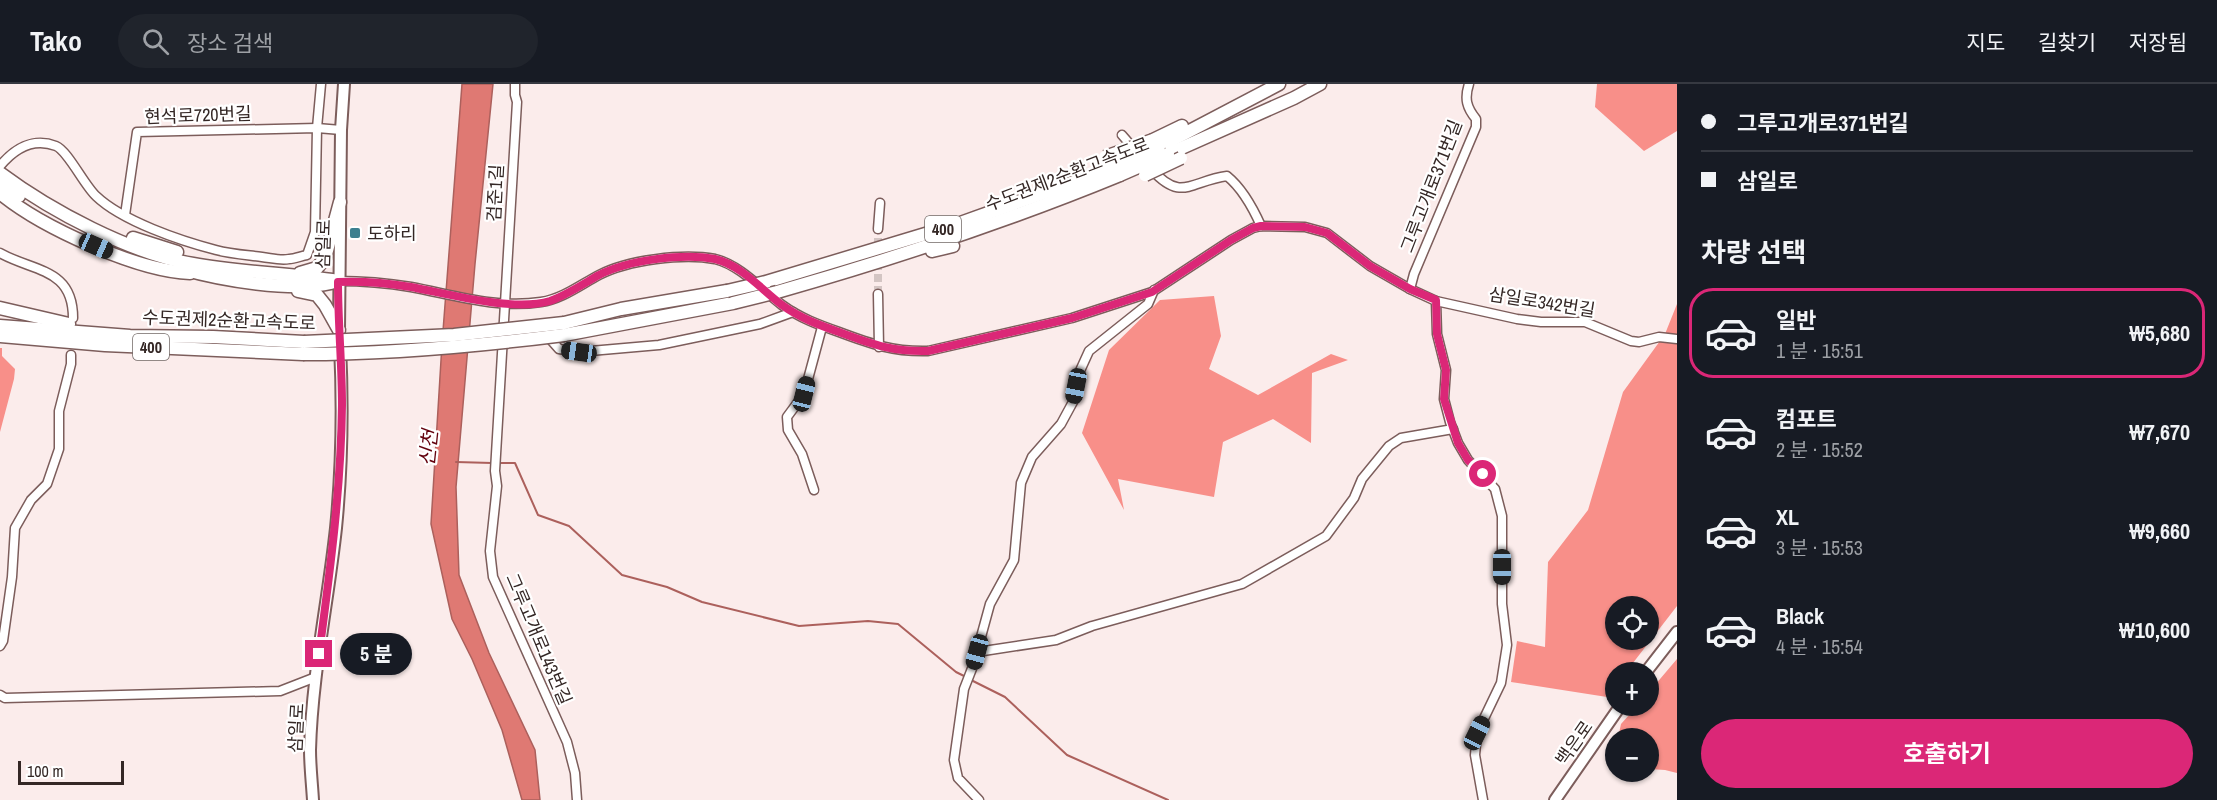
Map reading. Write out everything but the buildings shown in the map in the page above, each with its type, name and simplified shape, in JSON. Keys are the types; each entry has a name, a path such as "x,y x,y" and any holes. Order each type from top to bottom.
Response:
{"highway":[{"path":"1105,157 1160,147 1272,84"},
{"name":"수도권제2순환고속도로","path":"0,336 105,345 304,348 454,335 564,329 733,303 829,277 1056,202 1279,84"},
{"name":"수도권제2순환고속도로","path":"1160,147 1294,98 1320,84"},
{"path":"1145,175 1294,98"},
{"name":"수도권제2순환고속도로","path":"564,329 621,309 766,282 874,251 1118,171"},
{"path":"0,173 13,193 44,204 148,252 192,264 301,275 338,282"},
{"path":"0,184 54,218 141,257 200,274 317,295 339,330"},
{"path":"276,274 305,273 317,268 325,258 340,202"},
{"path":"874,251 978,212"},
{"path":"829,277 953,246"},
{"path":"256,283 317,286 338,282"},
{"path":"0,308 63,323 213,337"},
{"name":"수도권제2순환고속도로","path":"0,326 130,336 213,337 304,348"}],"main road":[{"name":"삼일로","path":"313,800 310,751 315,677 337,515 342,404 338,282 344,84"},
{"path":"1654,662 1677,632"},
{"name":"백은로","path":"1555,800 1613,716"}],"street":[{"path":"0,166 12,152 23,146 42,143 56,147 66,156 95,195 108,206 141,224 218,251 288,260 307,255 315,232 317,128 321,84"},
{"name":"검준1길","path":"498,451 503,304 517,102 515,84"},
{"name":"그루고개로371번길","path":"1410,289 1414,274 1476,127 1476,120 1468,110 1466,102 1469,84"},
{"name":"현석로720번길","path":"125,215 137,132 341,129"},
{"path":"1122,135 1156,174 1173,188 1181,189 1227,176 1236,183 1255,210 1261,226"},
{"path":"878,229 880,203"},
{"path":"338,282 360,281 503,304 551,300 601,274 635,263 683,257 716,259 737,269 793,312 822,327 879,347 928,351 1072,318 1154,290 1253,228 1261,226 1305,227 1327,233 1370,266 1410,289 1436,300 1437,334 1446,370 1444,399 1453,429 1468,460 1495,489 1502,516 1502,604 1507,645 1501,683 1477,733 1475,754 1483,800"},
{"path":"0,253 10,259 35,266 54,277 68,289 73,302 73,318"},
{"path":"979,800 958,778 954,760 964,689 973,666 990,604 1014,560 1021,483 1032,458 1061,424 1074,400 1079,373 1089,351 1148,304 1154,290"},
{"path":"878,294 879,347"},
{"name":"삼일로342번길","path":"1436,300 1517,319 1541,322 1585,322 1631,341 1639,342 1659,336 1677,339"},
{"path":"550,340 558,349 579,352 659,345 760,324 793,312"},
{"path":"814,490 802,454 788,430 787,417 804,394 822,327"},
{"path":"0,646 3,641 12,577 15,528 31,500 47,484 59,449 59,411 71,364 71,355"},
{"path":"977,652 1056,640 1092,626 1242,584 1326,536 1353,498 1362,479 1389,446 1401,438 1453,429"},
{"name":"그루고개로143번길","path":"498,451 490,551 493,577 567,742 575,773 577,800"},
{"path":"0,695 5,698 280,691 315,677"}],"shaded area":[{"path":"462,84 493,84 456,487 459,575 489,653 535,750 540,800 522,800 502,730 472,659 452,619 431,524"},
{"path":"1597,84 1677,84 1677,131 1644,151 1595,107"},
{"path":"1214,296 1221,336 1209,369 1258,395 1331,354 1348,360 1312,373 1311,443 1273,419 1223,442 1214,497 1118,479 1124,510 1082,433 1109,350 1160,300"},
{"path":"1677,304 1677,606 1659,629 1659,596 1605,596 1605,650 1643,650 1634,662 1605,662 1605,697 1511,682 1517,641 1545,647 1548,562 1588,510 1623,392 1665,334"},
{"path":"0,348 2,348 2,356 15,369 0,432"},
{"path":"1677,659 1677,773 1659,770 1659,728 1620,728 1628,716 1659,716 1659,680"}],"waterway":[{"path":"456,462 492,463"},
{"path":"498,463 515,463 538,515 569,526 622,575 667,587 702,602 799,626 868,621 898,624 956,672 966,677"},
{"path":"971,680 1005,697 1067,755 1168,800"}],"tunnel":[{"path":"878,229 878,294"}],"place":[{"name":"도하리","path":"355,233"}],"route":[{"path":"319,654 336,525 340,464 342,404 338,282 360,281 402,286 500,304 540,303 551,300 601,274 635,263 683,257 716,259 737,269 784,306 822,327 886,349 928,351 1072,318 1152,292 1216,249 1253,228 1261,226 1305,227 1327,233 1370,266 1410,289 1436,300 1437,334 1446,370 1444,399 1450,422 1468,460 1483,474"}],"water label":[{"name":"신천","path":"428,448"}]}
